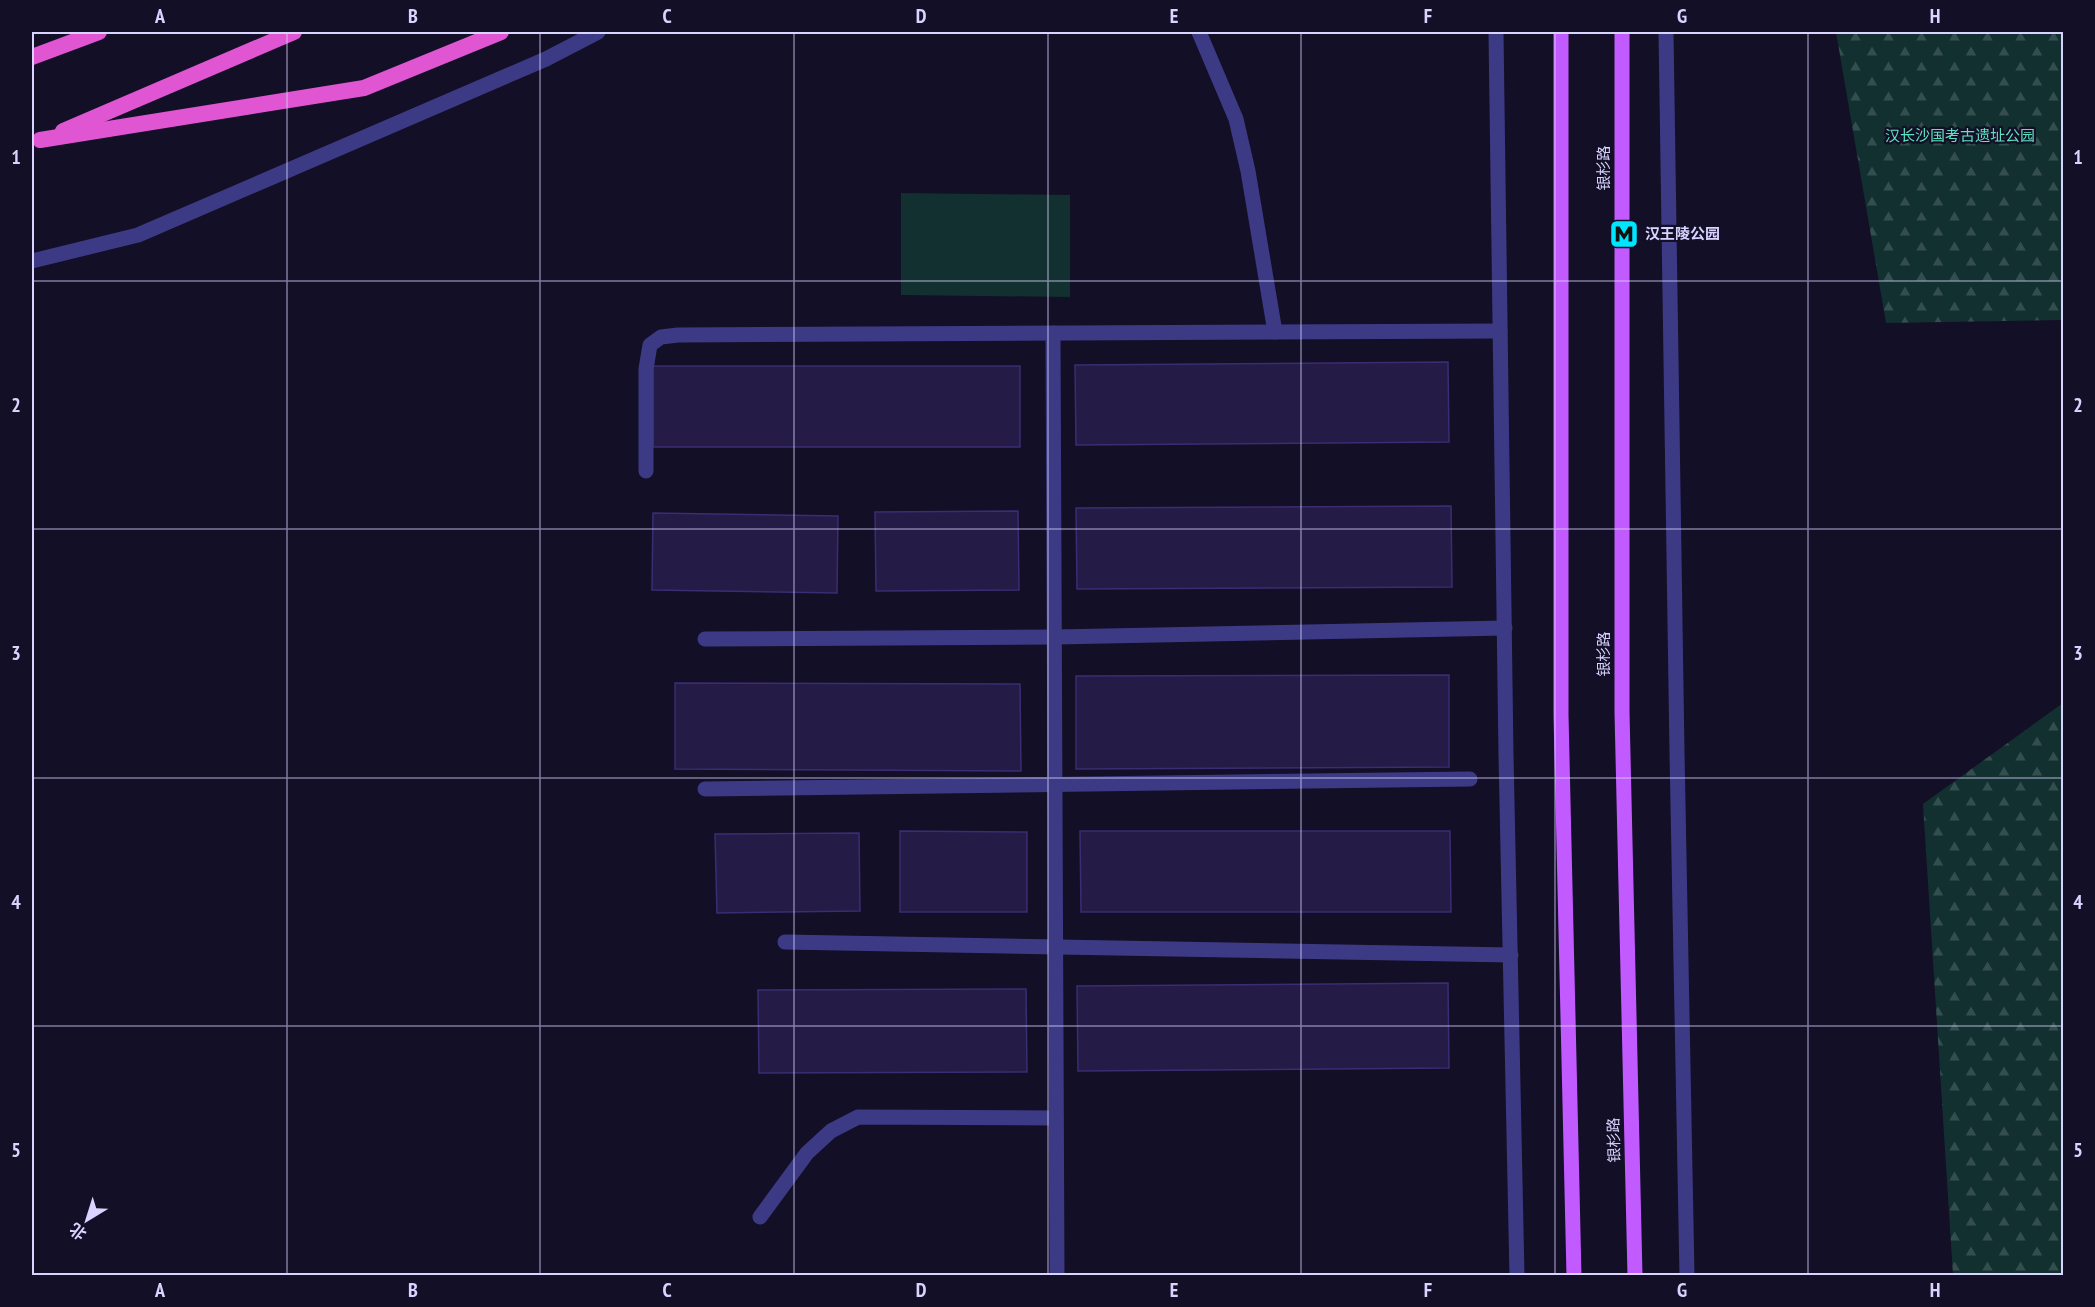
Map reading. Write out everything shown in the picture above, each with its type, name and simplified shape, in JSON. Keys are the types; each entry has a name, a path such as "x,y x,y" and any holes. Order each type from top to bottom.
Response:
{"highway":[{"path":"32,52 68,32"},
{"path":"32,57 99,32"},
{"path":"36,142 294,32"},
{"path":"36,142 364,88 501,32"}],"main road":[{"path":"1561,32 1561,716 1574,1275"},
{"name":"银杉路","path":"1622,32 1622,712 1635,1275"}],"street":[{"path":"32,261 138,235 546,60 598,32"},
{"path":"1199,32 1236,119 1248,171 1275,332"},
{"path":"1496,32 1517,1275"},
{"path":"1666,32 1687,1275"},
{"path":"646,471 647,362 650,345 661,337 1500,331"},
{"path":"1053,333 1057,1275"},
{"path":"705,639 1055,638 1505,628"},
{"path":"705,789 1470,778"},
{"path":"785,942 1511,955"},
{"path":"760,1217 807,1153 831,1131 858,1117 1056,1118"}],"green space":[{"name":"汉长沙国考古遗址公园","path":"1836,32 2063,32 2063,320 1886,323"},
{"path":"901,193 1070,195 1070,297 901,295"},
{"path":"2063,703 2063,1275 1953,1275 1923,804"}],"building":[{"path":"1448,362 1449,442 1076,445 1075,365"},
{"path":"653,366 1020,366 1020,447 653,447"},
{"path":"1451,506 1452,587 1077,589 1076,508"},
{"path":"1018,511 1019,590 876,591 875,512"},
{"path":"653,513 838,516 837,593 652,590"},
{"path":"1449,675 1449,767 1076,769 1076,676"},
{"path":"675,683 1020,684 1021,771 675,769"},
{"path":"900,831 1027,832 1027,912 900,912"},
{"path":"1080,831 1450,831 1451,912 1081,912"},
{"path":"859,833 860,911 717,913 715,834"},
{"path":"1448,983 1449,1068 1078,1071 1077,986"},
{"path":"1026,989 1027,1072 759,1073 758,990"}],"place":[{"name":"汉王陵公园","path":"1624,234"}]}
